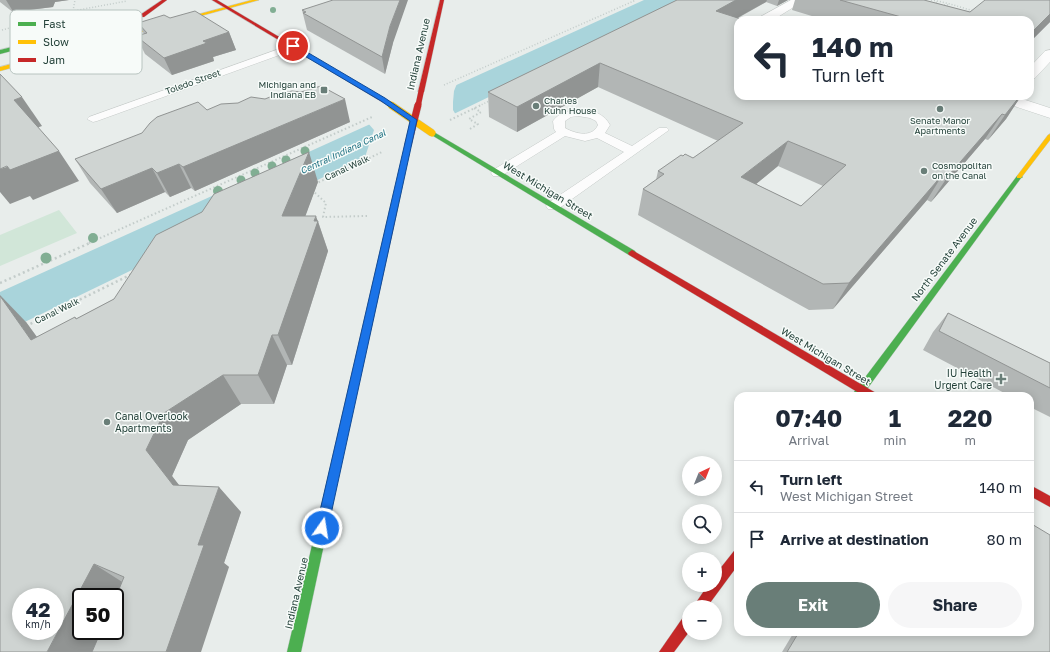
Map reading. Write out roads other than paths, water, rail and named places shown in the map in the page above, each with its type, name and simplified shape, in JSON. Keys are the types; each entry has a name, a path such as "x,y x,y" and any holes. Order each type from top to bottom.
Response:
{"main road":[{"path":"142,15 165,0"},
{"name":"West Michigan Street","path":"214,0 391,105 432,133 496,173 857,392"},
{"path":"142,31 257,0"},
{"name":"Indiana Avenue","path":"294,652 442,0"},
{"path":"142,16 171,8"},
{"path":"0,52 10,49"},
{"path":"0,69 10,66"},
{"name":"North Senate Avenue","path":"860,392 1050,136"},
{"path":"1034,492 1050,502"},
{"path":"704,600 734,560"},
{"path":"666,652 682,630"}],"street":[{"path":"771,16 799,0"},
{"path":"1034,72 1050,54"},
{"path":"1010,100 1050,113"}],"lane":[{"name":"Toledo Street","path":"93,118 293,46"},
{"path":"578,113 593,115 603,121 603,129 598,134 578,137 560,129 559,122 566,115 578,113"},
{"path":"552,206 663,130"},
{"path":"496,173 564,132"},
{"path":"598,134 632,151"}],"water":[{"name":"Central Indiana Canal","path":"644,0 689,0 0,334 0,292"}],"place":[{"name":"Michigan and Indiana EB","path":"324,90"},
{"name":"Charles Kuhn House","path":"536,106"},
{"name":"Senate Manor Apartments","path":"940,109"},
{"name":"Cosmopolitan on the Canal","path":"924,171"},
{"name":"IU Health Urgent Care","path":"1001,379"},
{"name":"Canal Overlook Apartments","path":"107,422"}]}
